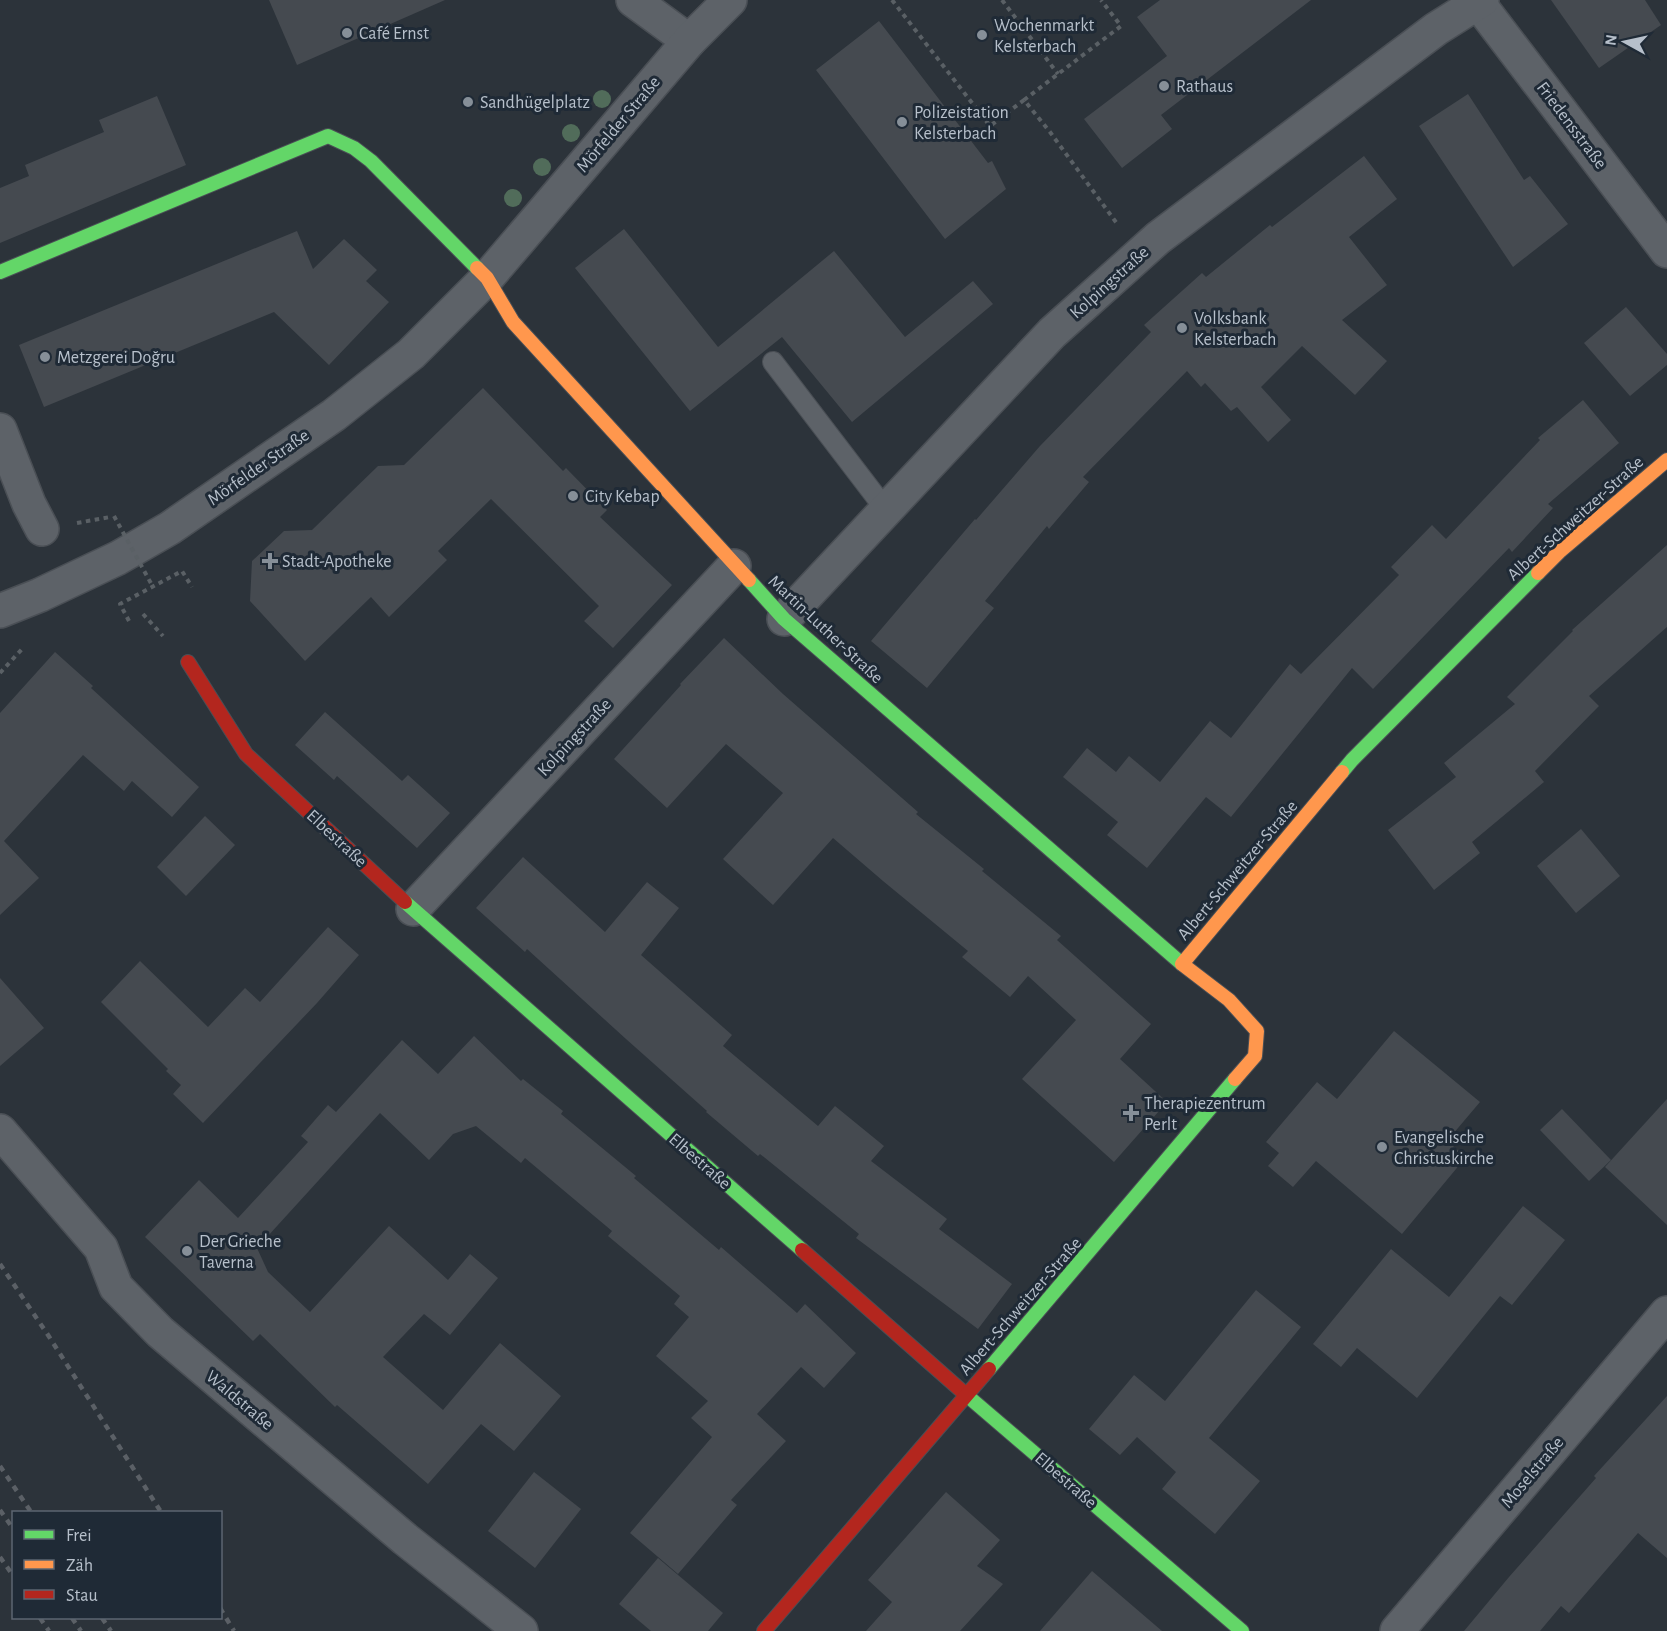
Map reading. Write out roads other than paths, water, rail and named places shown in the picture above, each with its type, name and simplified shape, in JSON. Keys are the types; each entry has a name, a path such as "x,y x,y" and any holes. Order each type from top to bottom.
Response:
{"street":[{"path":"633,0 688,41"},
{"name":"Mörfelder Straße","path":"0,611 118,558 170,528 334,415 411,354 487,278 688,41 730,0"},
{"name":"Friedensstraße","path":"1479,1 1667,251"},
{"name":"Kolpingstraße","path":"784,620 1052,333 1158,238 1436,28 1479,1"},
{"path":"0,272 328,136 354,148 371,161 487,278"},
{"name":"Martin-Luther-Straße","path":"487,278 513,322 784,620 1182,964"},
{"path":"0,430 29,504 42,529"},
{"name":"Albert-Schweitzer-Straße","path":"764,1631 1255,1056 1257,1031 1229,1000 1182,964 1352,760 1559,552 1667,460"},
{"name":"Kolpingstraße","path":"413,909 734,566"},
{"name":"Elbestraße","path":"188,662 246,754 413,909 967,1395 1242,1631"},
{"name":"Waldstraße","path":"0,1131 101,1248 116,1287 160,1332 405,1539 521,1631"},
{"name":"Moselstraße","path":"1397,1631 1667,1313"}],"lane":[{"path":"773,362 886,510"}],"railway":[{"path":"0,1264 160,1511"},
{"path":"0,1466 30,1511"},
{"path":"0,1510 12,1527"},
{"path":"0,1557 12,1574"},
{"path":"222,1611 234,1631"},
{"path":"41,1619 49,1631"},
{"path":"73,1619 81,1631"},
{"path":"103,1619 111,1631"}],"place":[{"name":"Café Ernst","path":"347,33"},
{"name":"Wochenmarkt Kelsterbach","path":"982,35"},
{"name":"Rathaus","path":"1164,86"},
{"name":"Sandhügelplatz","path":"468,102"},
{"name":"Polizeistation Kelsterbach","path":"902,122"},
{"name":"Volksbank Kelsterbach","path":"1182,328"},
{"name":"Metzgerei Doğru","path":"45,357"},
{"name":"City Kebap","path":"573,496"},
{"name":"Stadt-Apotheke","path":"270,561"},
{"name":"Therapiezentrum Perlt","path":"1131,1113"},
{"name":"Evangelische Christuskirche","path":"1382,1147"},
{"name":"Der Grieche Taverna","path":"187,1251"}]}
